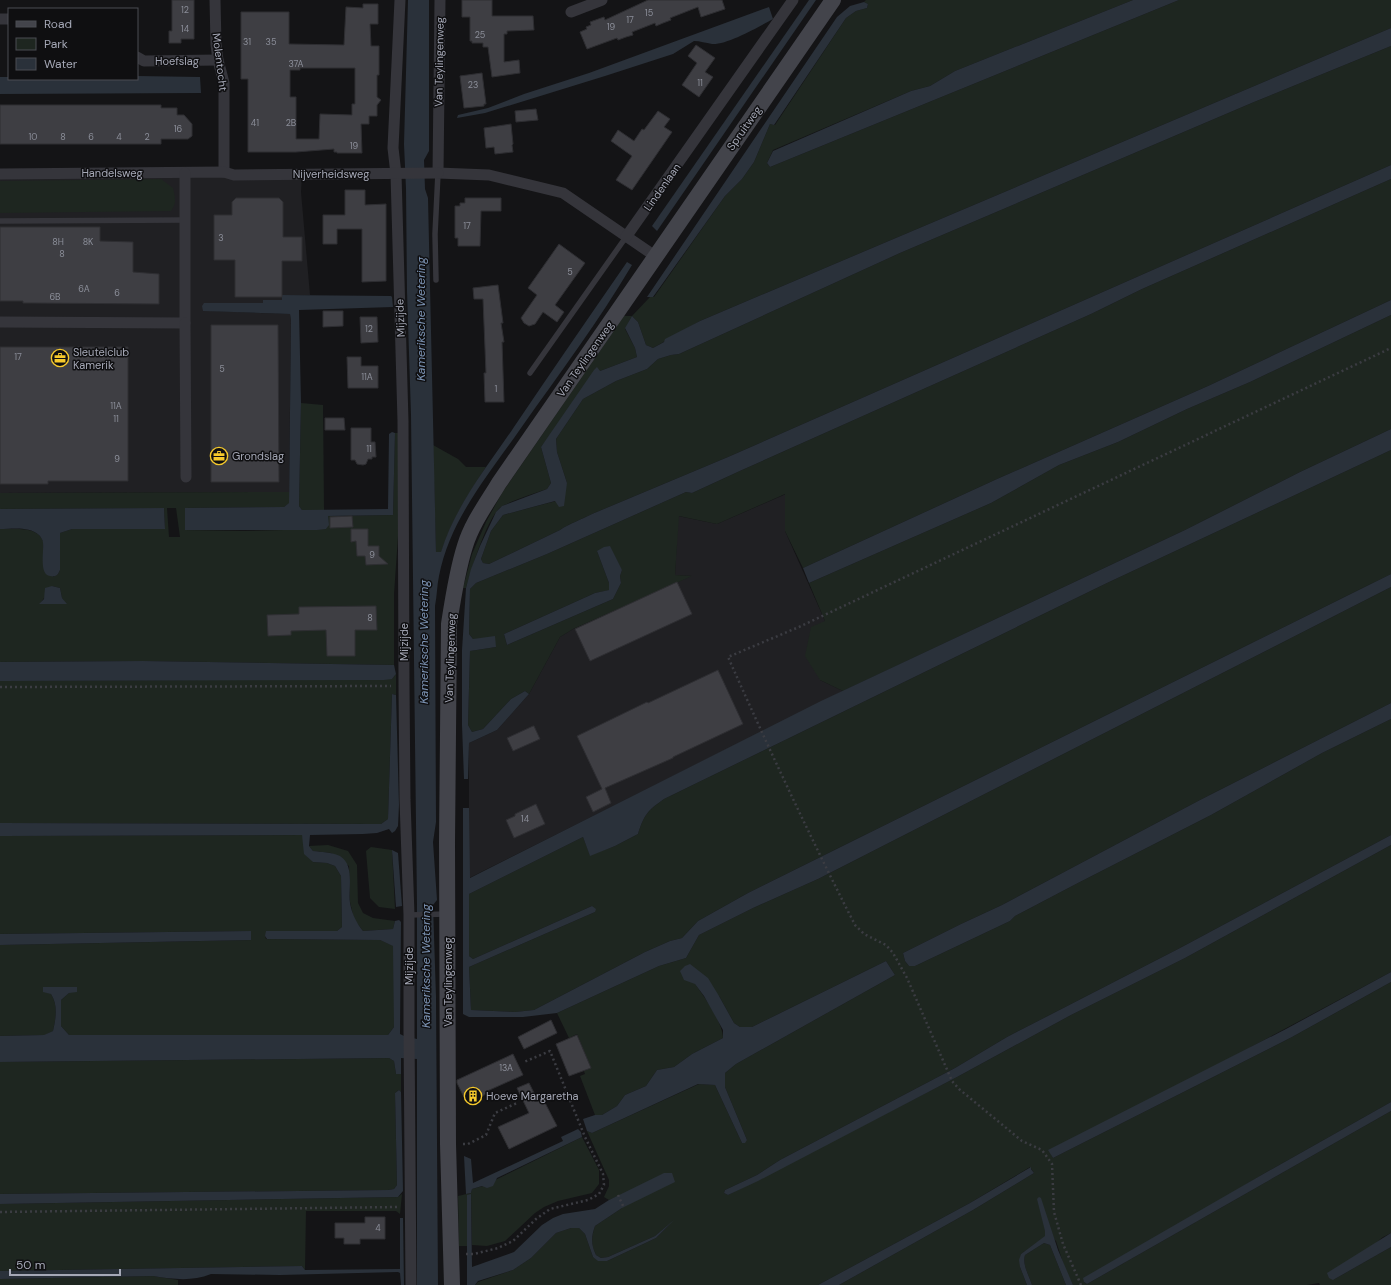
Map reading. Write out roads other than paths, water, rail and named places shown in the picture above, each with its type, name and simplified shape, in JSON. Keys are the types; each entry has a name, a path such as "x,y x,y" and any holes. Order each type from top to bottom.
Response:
{"main road":[{"name":"Spruitweg","path":"655,256 833,0"},
{"name":"Van Teylingenweg","path":"452,1285 448,1144 445,914 449,624 454,588 466,544 481,512 499,483 655,256"}],"street":[{"name":"Molentocht","path":"215,0 216,44 218,60 224,83 224,172"},
{"name":"Mijzijde","path":"400,0 393,148 400,174 405,800 411,915 409,1032 411,1285"},
{"name":"Van Teylingenweg","path":"433,173 440,0"},
{"path":"571,12 602,0"},
{"name":"Lindenlaan","path":"626,237 793,0"},
{"name":"Hoefslag","path":"138,58 144,61 218,60"},
{"name":"Nijverheidsweg","path":"224,172 234,175 433,173"},
{"name":"Handelsweg","path":"0,174 224,172"},
{"path":"185,173 186,477"},
{"path":"433,173 489,175 563,192 655,256"},
{"path":"0,322 185,323"}],"lane":[{"name":"Van Teylingenweg","path":"433,173 436,280"},
{"path":"0,221 185,220"},
{"name":"Lindenlaan","path":"530,373 626,237"},
{"path":"411,915 445,914"}],"water":[{"name":"Kameriksche Wetering","path":"408,0 429,0 429,151 424,160 425,189 428,198 436,552 441,552 447,535 463,503 483,472 627,262 632,265 592,327 472,498 452,535 444,555 438,579 435,606 436,822 433,842 437,900 433,905 436,997 438,1285 417,1285 417,1059 401,1058 401,1074 396,1074 394,1061 389,1058 0,1062 0,1036 44,1035 53,1031 56,1007 51,994 43,992 43,987 77,987 77,992 69,993 61,1000 61,1026 69,1035 388,1035 394,1027 393,946 380,940 267,939 265,936 266,931 337,931 342,927 341,876 335,866 327,863 313,862 304,854 302,835 0,836 0,823 381,824 388,819 392,694 396,695 399,805 398,826 392,833 389,829 377,833 310,835 309,846 313,851 334,854 345,860 348,865 350,878 351,907 358,924 363,931 393,929 395,921 399,920 401,922 400,1034 417,1039 417,905 411,415 404,144"},
{"path":"809,0 816,0 657,231 652,226"},
{"path":"1133,0 1179,0 770,167 767,163 773,151 911,91 930,86 955,71"},
{"path":"864,2 868,4 867,8 856,11 846,18 774,125 770,124 754,162 742,179 725,196 653,297 647,297 837,17 850,6"},
{"path":"769,7 773,19 726,42 712,44 694,41 673,54 485,113 457,118 458,115 488,108 524,94 589,73"},
{"path":"1391,28 1391,46 1254,102 900,253 679,354 658,359 647,369 616,381 583,399 556,439 557,452 567,483 564,506 559,507 555,501 503,515 491,531 481,559 483,563 489,564 592,514 728,457 1391,165 1391,179 1142,289 1091,314 692,493 686,492 547,554 476,583 470,589 469,634 473,639 495,636 496,647 470,651 468,725 472,732 483,729 511,699 525,691 529,694 497,730 469,743 468,779 464,779 462,650 466,588 471,569 496,512 502,506 547,489 551,483 541,447 594,370 597,367 600,371 637,357 635,348 625,328 632,316 638,322 646,345 653,348 664,342 665,339 700,321"},
{"path":"138,76 200,77 201,93 0,94 0,77 8,77 8,80 138,80"},
{"path":"282,295 392,297 393,307 299,310 301,403 299,506 302,510 388,509 389,434 392,432 395,433 393,515 328,516 329,525 326,529 317,530 185,530 185,508 284,507 289,503 290,314 203,311 202,306 204,303 263,303 263,300 282,300"},
{"path":"1391,300 1391,315 1250,382 1187,409 1118,442 1059,465 991,503 809,583 803,568 997,479 1208,386"},
{"path":"1391,429 1391,450 1107,583 664,799 647,814 642,822 638,834 615,846 590,856 583,837 469,894 469,956 473,959 592,906 596,909 595,912 469,967 471,1010 515,1012 534,1010 645,952 670,941 682,938 698,921 748,893 1391,574 1391,587 818,879 753,908 699,935 686,958 659,966 557,1013 523,1017 469,1017 463,1014 463,808 469,808 470,878 821,701 1185,530 1300,472"},
{"path":"164,508 165,529 72,529 60,533 60,570 56,576 47,575 44,572 43,542 39,535 25,529 0,529 0,509"},
{"path":"610,546 622,570 620,576 621,583 613,599 507,645 504,634 595,593 609,590 609,583 597,551 604,547"},
{"path":"52,586 60,588 62,598 67,604 39,604 44,599 45,588"},
{"path":"143,661 394,665 396,674 392,679 384,680 0,681 0,662"},
{"path":"1391,703 1391,719 1322,753 1211,815 1015,916 1010,921 915,966 909,966 905,961 903,953 1002,905 1200,800"},
{"path":"1391,835 1391,845 1185,958 1071,1015 957,1077 758,1181 728,1195 724,1193 725,1190 757,1175 780,1160 955,1068 1007,1037 1180,948"},
{"path":"392,850 398,853 402,906 396,907"},
{"path":"251,931 251,940 0,945 0,934"},
{"path":"886,961 895,975 736,1064 725,1073 725,1087 747,1140 745,1143 742,1143 715,1085 698,1084 592,1133 587,1131 583,1119 595,1115 602,1115 617,1106 625,1095 646,1086 657,1070 674,1067 692,1054 723,1038 723,1030 704,996 695,984 684,980 680,971 685,966 690,964 708,978 734,1023 740,1027 752,1027"},
{"path":"1391,972 1391,982 1292,1037 1053,1158 1048,1150 1286,1029"},
{"path":"399,1090 401,1092 403,1191 398,1197 0,1204 0,1194 394,1189 397,1185 395,1093"},
{"path":"1391,1102 1391,1111 1087,1284 1084,1282 1083,1278"},
{"path":"578,1129 581,1132 582,1137 497,1178 493,1186 487,1188 482,1186 472,1189 471,1193 466,1194 464,1156 471,1159 473,1183 563,1141 561,1137"},
{"path":"1031,1167 1034,1173 973,1210 839,1285 818,1285 970,1203"},
{"path":"664,1173 672,1173 675,1182 622,1208 595,1226 592,1241 596,1255 601,1258 608,1257 655,1236 674,1220 656,1238 607,1261 598,1261 593,1257 585,1234 579,1228 571,1228 556,1233 531,1258 513,1270 478,1281 475,1285 467,1285 467,1195 471,1194 472,1267 514,1252 542,1225 553,1218 563,1214 595,1209 609,1200"},
{"path":"1039,1197 1041,1198 1058,1250 1073,1285 1066,1285 1050,1245 1044,1243 1025,1255 1024,1262 1032,1285 1027,1285 1020,1267 1019,1260 1021,1254 1045,1236 1037,1199"},
{"path":"400,1218 403,1218 404,1285 401,1285 400,1273 398,1272 280,1275 211,1274 204,1277 189,1279 153,1276 0,1279 0,1271 302,1266 305,1270 400,1269"},
{"path":"1391,1233 1391,1247 1333,1280 1329,1278 1327,1273"}],"place":[{"name":"Sleutelclub Kamerik","path":"60,358"},
{"name":"Grondslag","path":"219,456"},
{"name":"Hoeve Margaretha","path":"473,1096"}]}
